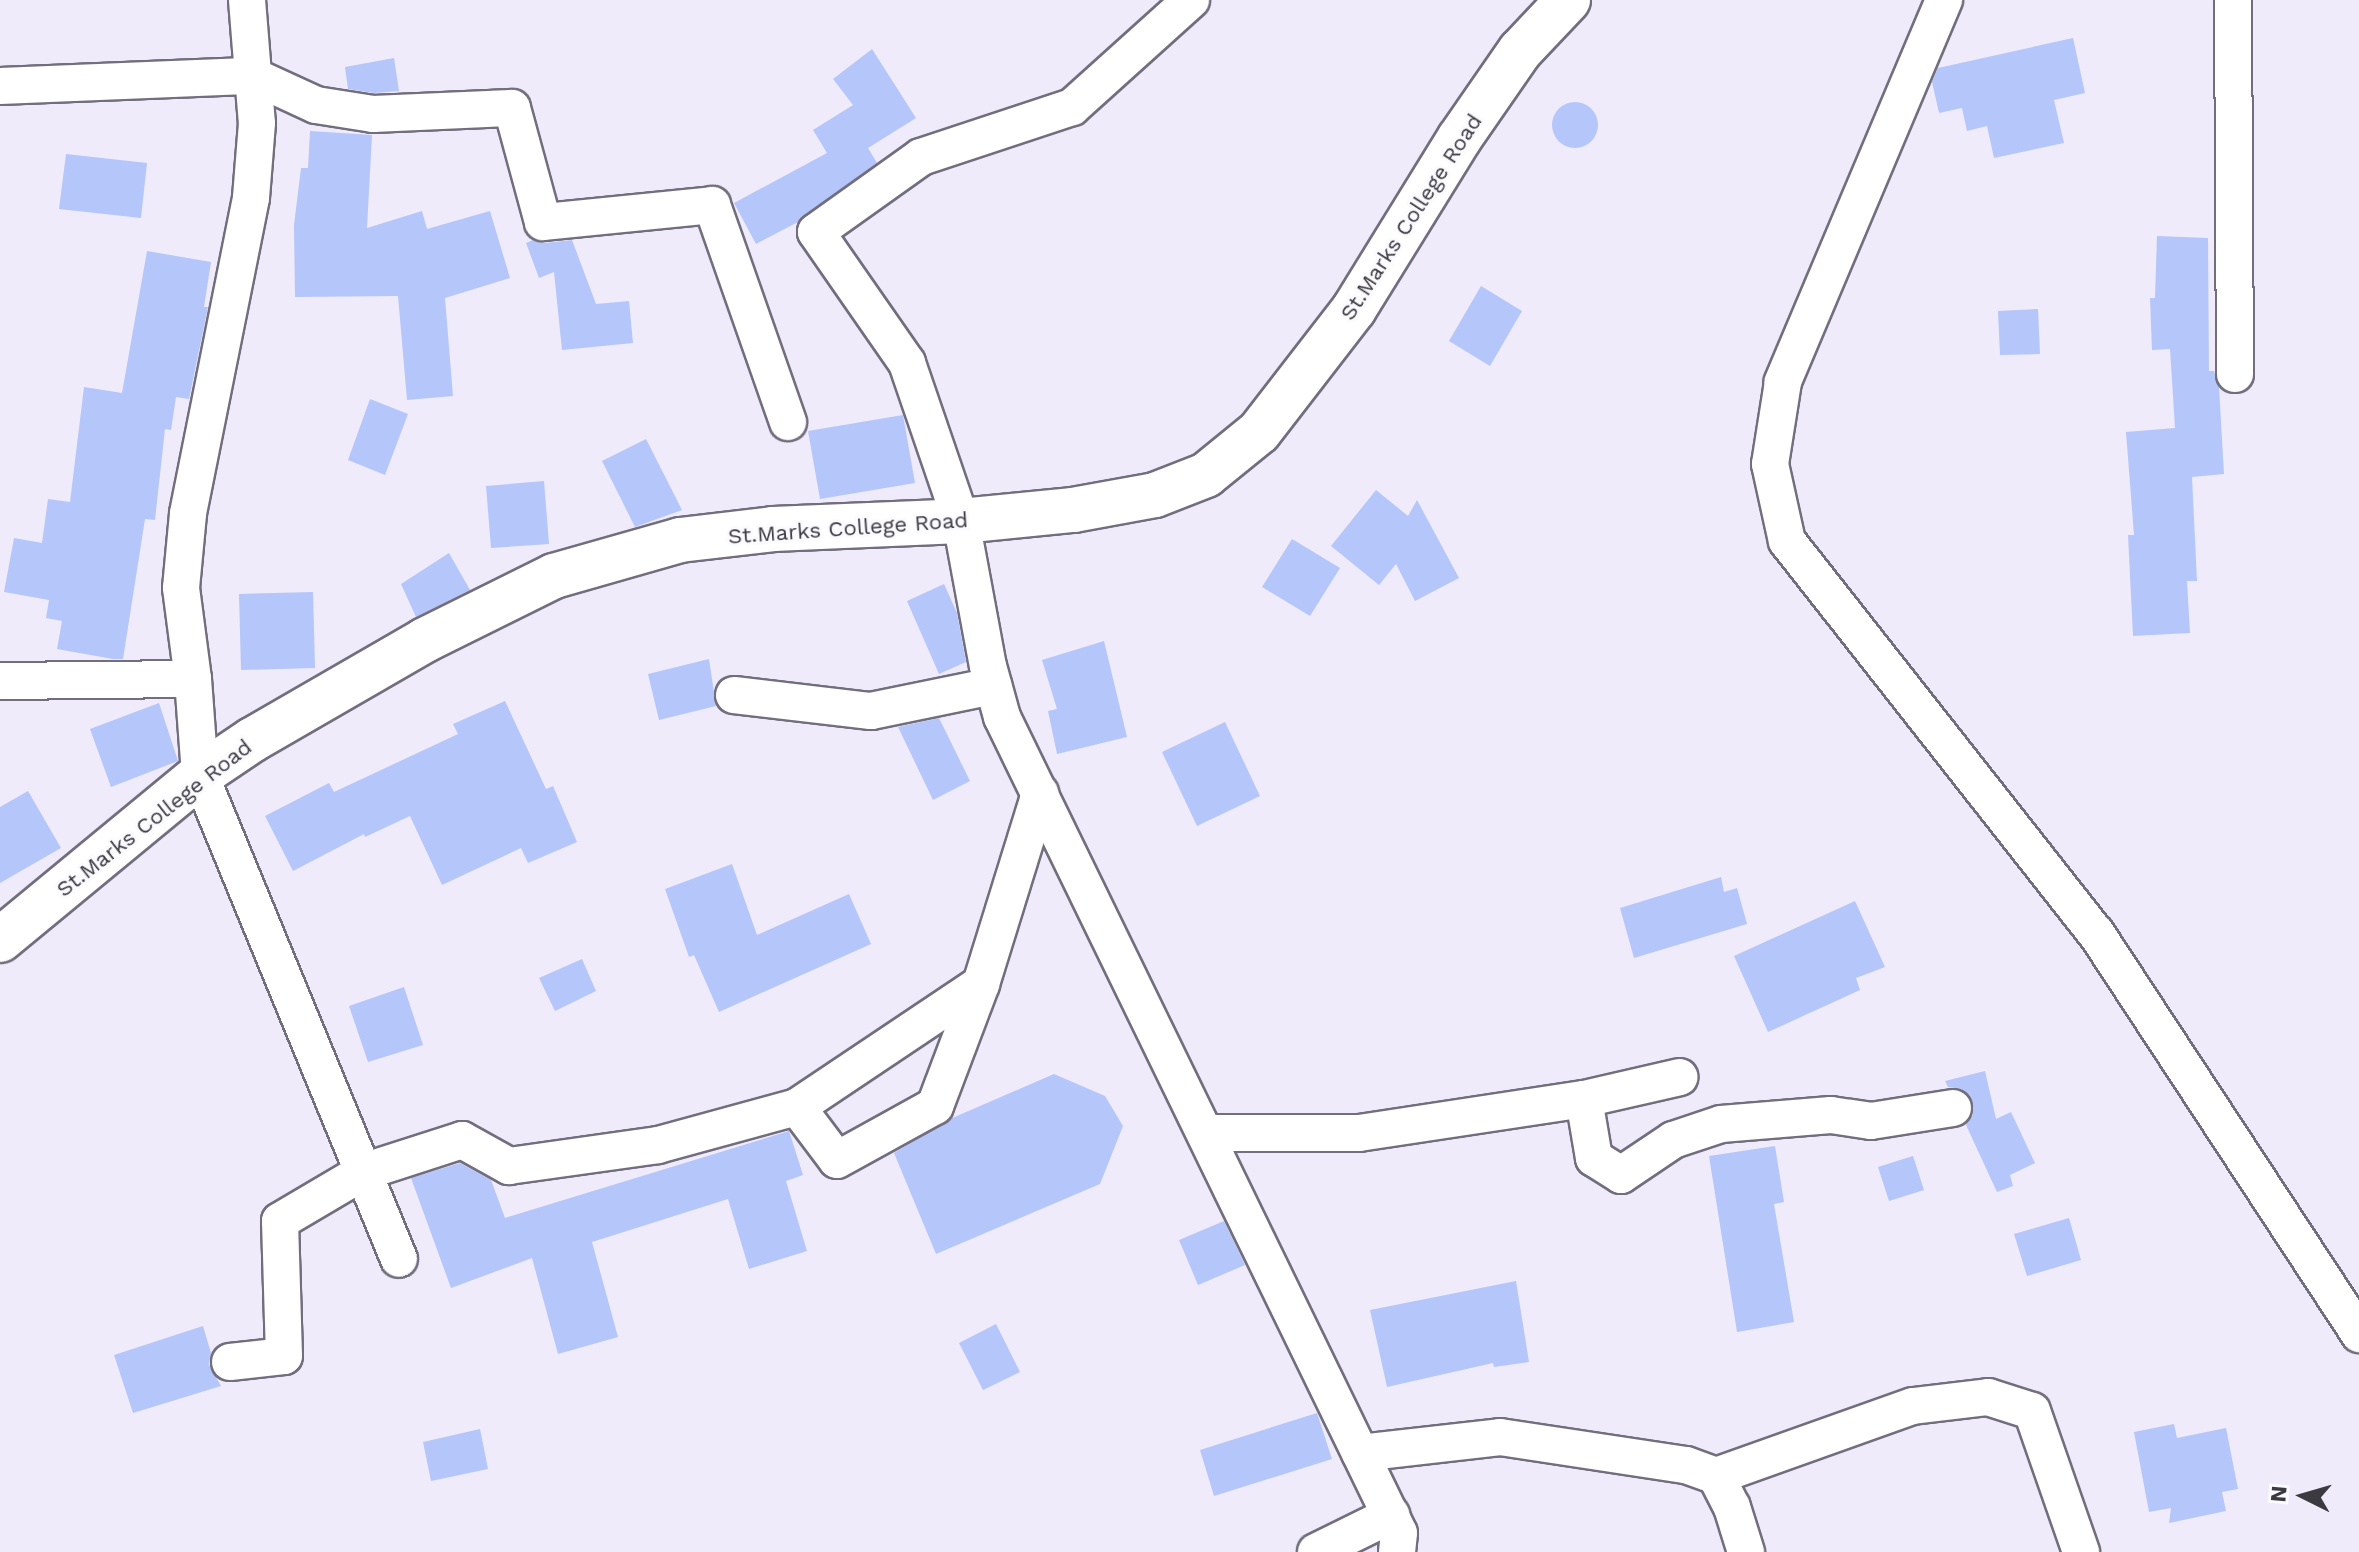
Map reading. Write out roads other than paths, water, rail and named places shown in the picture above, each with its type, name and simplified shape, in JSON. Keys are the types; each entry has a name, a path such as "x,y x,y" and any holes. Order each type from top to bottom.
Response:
{"main road":[{"name":"St.Marks College Road","path":"0,940 200,775 252,740 425,640 554,576 680,540 773,529 961,521 1073,510 1155,495 1206,475 1259,432 1354,309 1459,139 1520,51 1568,0"}],"street":[{"path":"247,0 257,123 251,198 188,514 181,588 193,679 200,775 399,1259"},
{"path":"1191,0 1072,107 921,157 816,232 907,363 961,521 993,686 1002,717 1391,1515 1399,1533 1397,1552"},
{"path":"1944,0 1783,382 1770,464 1787,541 2096,933 2359,1334"},
{"path":"2233,0 2235,374"},
{"path":"0,86 253,76 316,105 373,114 512,108 543,222 712,205 788,422"},
{"path":"0,681 193,679"},
{"path":"734,695 871,711 993,686"},
{"path":"797,1107 837,1160 935,1106 981,984 1040,793"},
{"path":"230,1362 284,1356 280,1221 363,1172 462,1140 509,1166 658,1145 797,1107 981,984"},
{"path":"1205,1133 1359,1133 1584,1099 1680,1077"},
{"path":"1584,1099 1594,1158 1621,1175 1673,1140 1721,1124 1831,1115 1871,1121 1953,1108"},
{"path":"1360,1453 1500,1437 1686,1465 1716,1476 1913,1406 1988,1397 2032,1411 2081,1552"},
{"path":"1716,1476 1732,1507 1746,1552"},
{"path":"1316,1552 1391,1515"}]}
